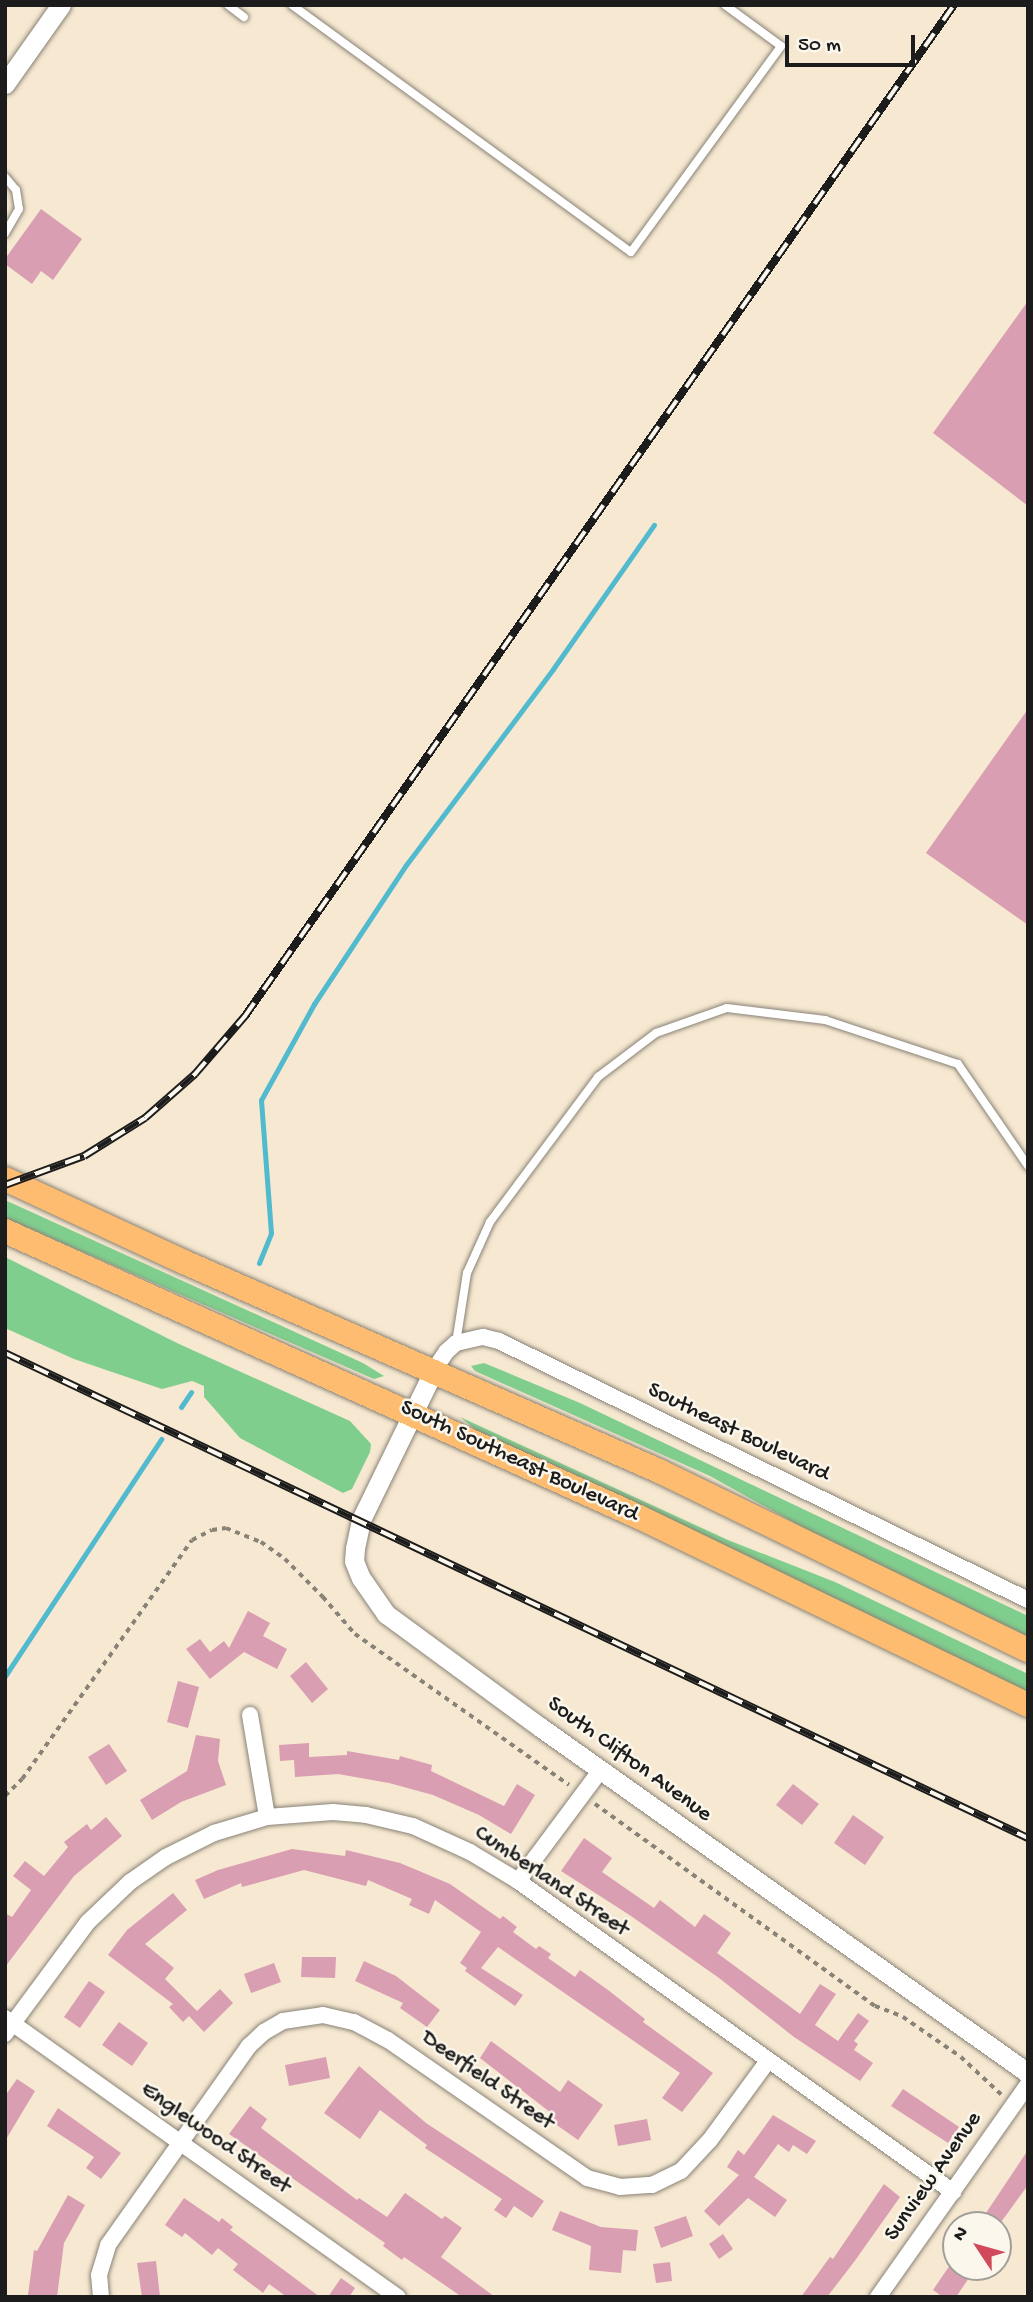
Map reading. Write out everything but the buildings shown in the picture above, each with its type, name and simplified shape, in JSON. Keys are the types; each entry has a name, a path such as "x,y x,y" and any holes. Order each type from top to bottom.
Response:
{"main road":[{"name":"South Southeast Boulevard","path":"5,1179 184,1262 659,1471 1028,1650"},
{"name":"South Southeast Boulevard","path":"5,1231 639,1517 1028,1705"}],"street":[{"path":"5,84 61,5"},
{"name":"Southeast Boulevard","path":"456,1343 483,1337 499,1341 1028,1601"},
{"path":"434,1370 456,1343"},
{"name":"South Clifton Avenue","path":"434,1370 360,1520 354,1561 369,1594 396,1622 600,1771 1028,2073"},
{"path":"250,1715 267,1818"},
{"path":"518,1881 600,1771"},
{"name":"Cumberland Street","path":"8,2025 88,1922 130,1882 178,1849 214,1833 267,1818 333,1812 399,1822 470,1852 518,1881 767,2062 953,2192"},
{"name":"Deerfield Street","path":"101,2297 99,2275 108,2245 249,2046 274,2026 304,2016 341,2018 375,2033 587,2178 620,2187 652,2185 681,2171 710,2140 767,2062"},
{"name":"Englewood Street","path":"8,2025 180,2142 398,2297"},
{"name":"Sunview Avenue","path":"878,2297 1028,2084"}],"lane":[{"path":"292,5 631,252 781,46 725,5"},
{"path":"232,6 244,17"},
{"path":"5,177 16,190 19,209 5,233"},
{"path":"456,1343 467,1273 490,1222 598,1077 656,1033 727,1008 825,1020 958,1064 1028,1166"}],"path":[{"path":"5,1796 22,1779 192,1541 212,1530 226,1528 261,1542 285,1559 355,1634 875,2006 903,2017 961,2057 982,2080 1013,2104"}],"green space":[{"path":"5,1200 363,1363 384,1376 374,1379 5,1218"},
{"path":"5,1257 179,1344 350,1421 371,1444 370,1452 352,1489 343,1493 240,1438 204,1397 204,1386 192,1381 162,1389 74,1359 5,1328"},
{"path":"484,1363 580,1403 1028,1616 1028,1638 811,1532 710,1476 475,1371 471,1366"},
{"path":"460,1417 728,1540 835,1582 1028,1674 1028,1693 482,1435"}],"waterway":[{"path":"259,1263 271,1233 261,1100 314,1004 406,865 553,669 654,525"},
{"path":"181,1407 191,1392"},
{"path":"5,1676 161,1439"}],"railway":[{"path":"5,1185 84,1156 145,1118 195,1074 245,1016 954,5"},
{"path":"5,1353 1028,1838"}]}
